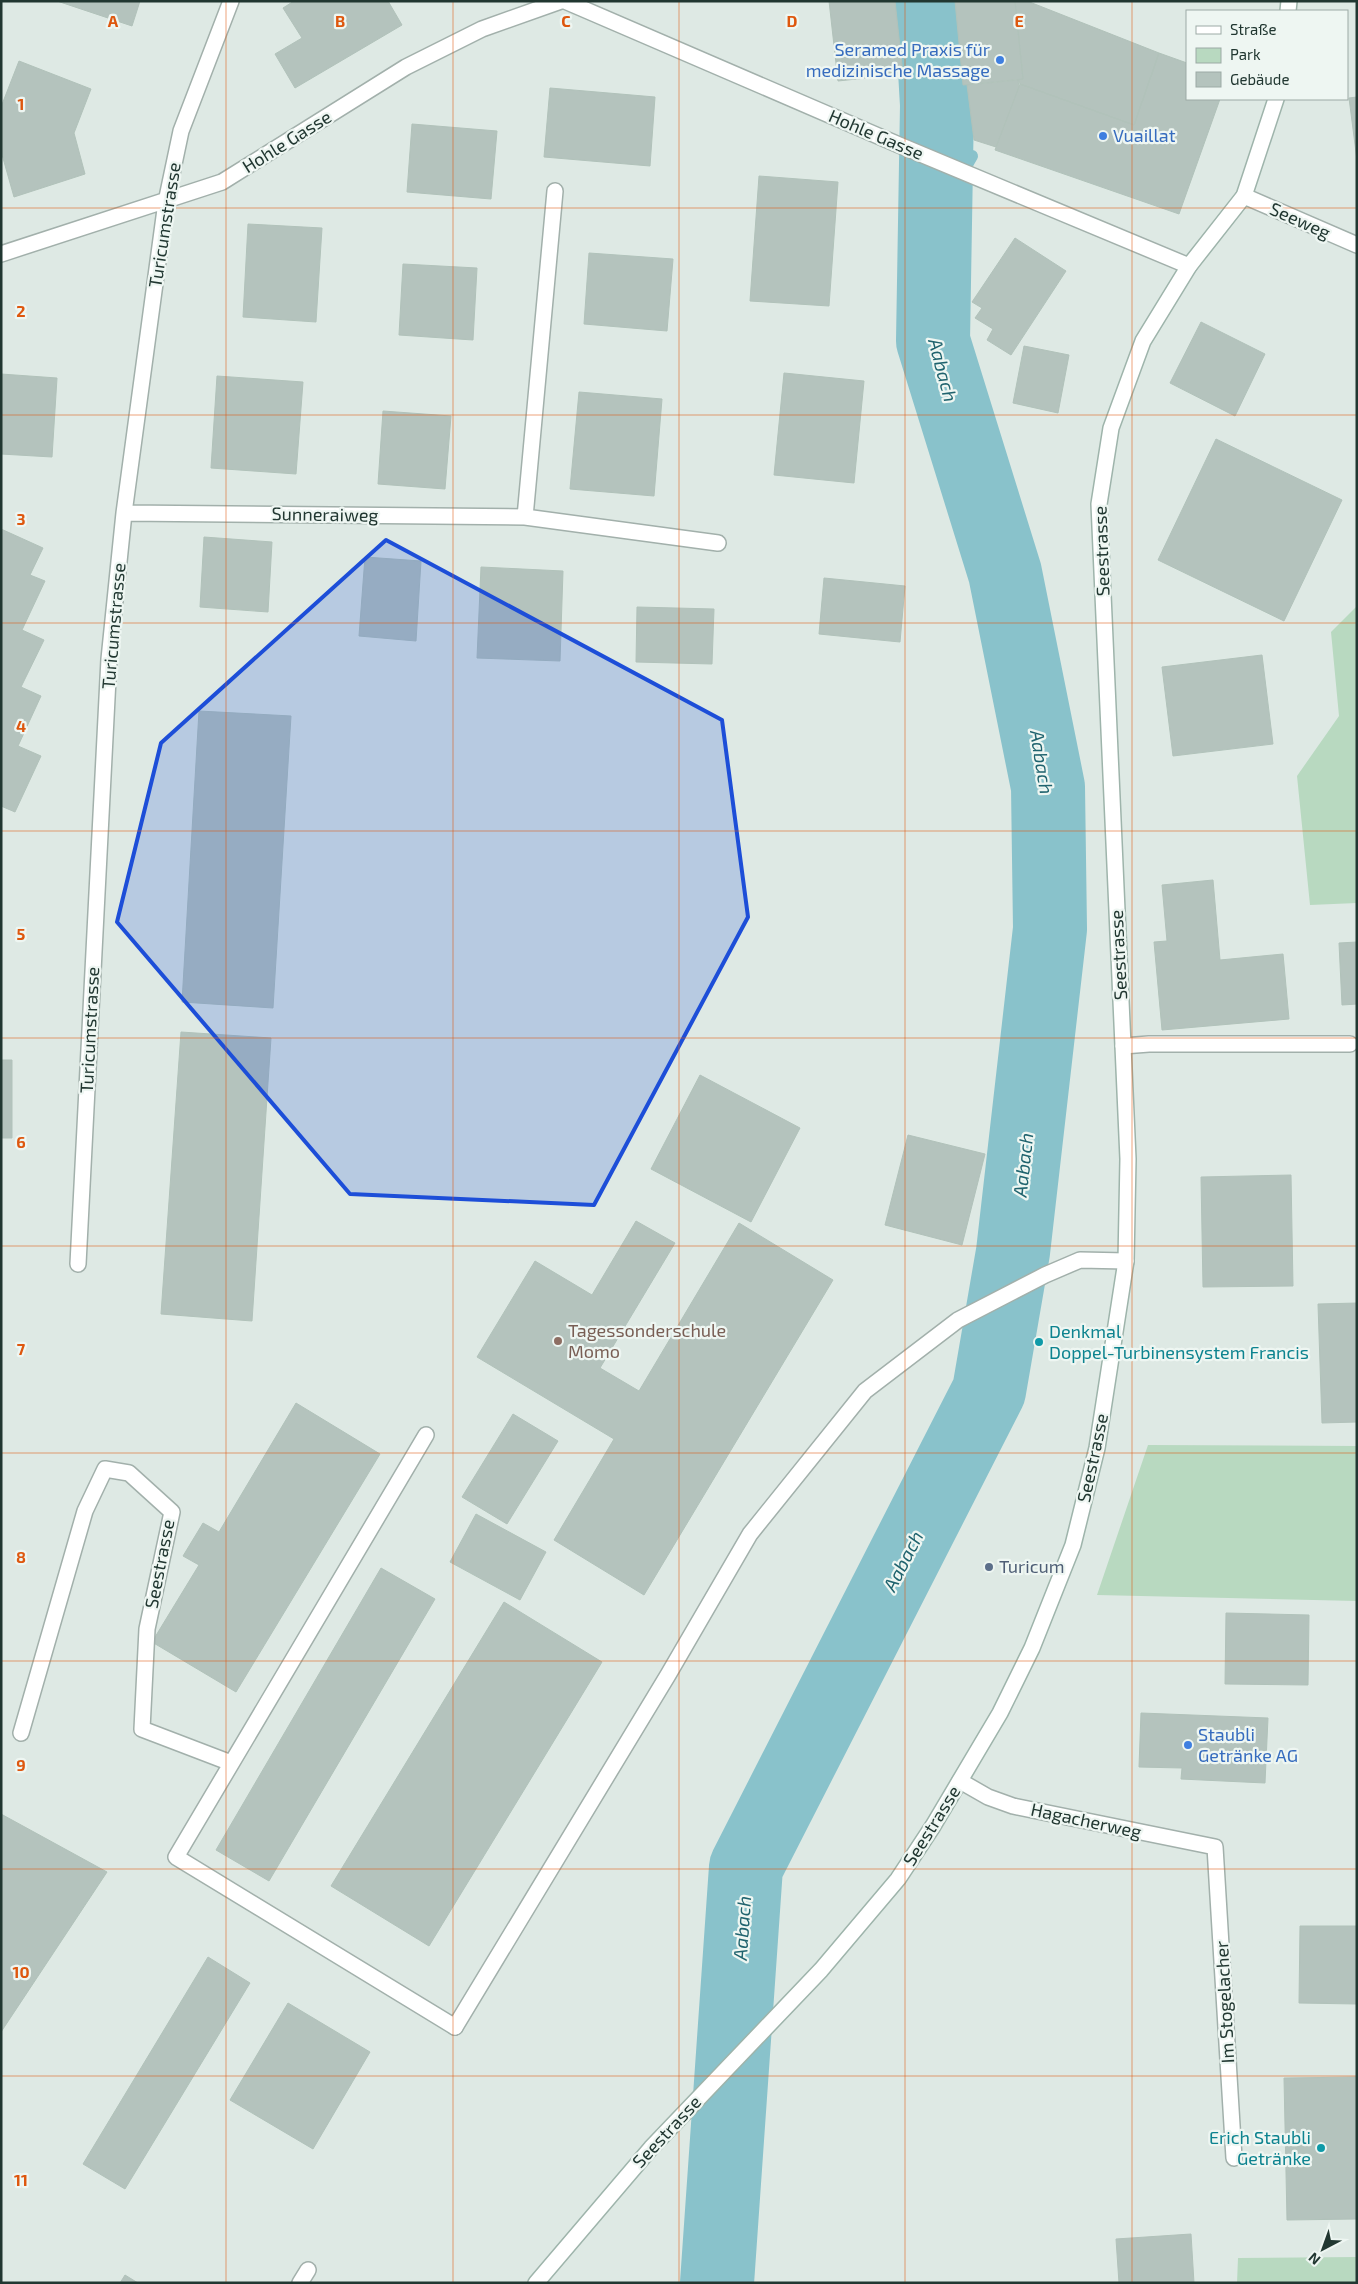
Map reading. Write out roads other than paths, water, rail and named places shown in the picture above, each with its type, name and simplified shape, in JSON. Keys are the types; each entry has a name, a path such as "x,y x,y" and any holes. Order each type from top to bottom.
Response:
{"street":[{"name":"Turicumstrasse","path":"78,1264 109,659 124,513 166,202 181,131 231,1"},
{"name":"Hohle Gasse","path":"1,254 166,202 222,182 406,67 474,33 561,1"},
{"name":"Hohle Gasse","path":"565,1 899,145 1188,266"},
{"name":"Seestrasse","path":"536,2283 651,2148 821,1970 898,1879 960,1781 1000,1712 1032,1648 1073,1545 1097,1448 1126,1261 1128,1159 1099,504 1110,428 1143,341 1188,266 1244,196 1276,100"},
{"path":"525,517 555,190"},
{"name":"Seeweg","path":"1244,196 1357,245"},
{"name":"Sunneraiweg","path":"124,513 525,517 718,543"},
{"path":"1123,1046 1149,1044 1350,1044"},
{"path":"426,1435 176,1857 455,2028 668,1675 750,1534 865,1391 958,1320 1046,1275 1080,1260 1126,1261"},
{"name":"Seestrasse","path":"21,1732 85,1511 105,1469 129,1473 172,1512 147,1629 142,1729 231,1763"},
{"name":"Hagacherweg","path":"960,1781 988,1797 1013,1806 1215,1847"},
{"name":"Im Stogelacher","path":"1215,1847 1234,2158"}],"waterway":[{"name":"Aabach","path":"717,2283 746,1867 989,1391 1013,1252 1050,929 1048,787 1005,573 933,341 937,105 931,1"},
{"path":"935,220 972,156"}],"place":[{"name":"Seramed Praxis für medizinische Massage","path":"1000,60"},
{"name":"Vuaillat","path":"1103,136"},
{"name":"Tagessonderschule Momo","path":"558,1341"},
{"name":"Denkmal Doppel-Turbinensystem Francis","path":"1039,1342"},
{"name":"Turicum","path":"989,1567"},
{"name":"Staubli Getränke AG","path":"1188,1745"},
{"name":"Erich Staubli Getränke","path":"1321,2148"}]}
